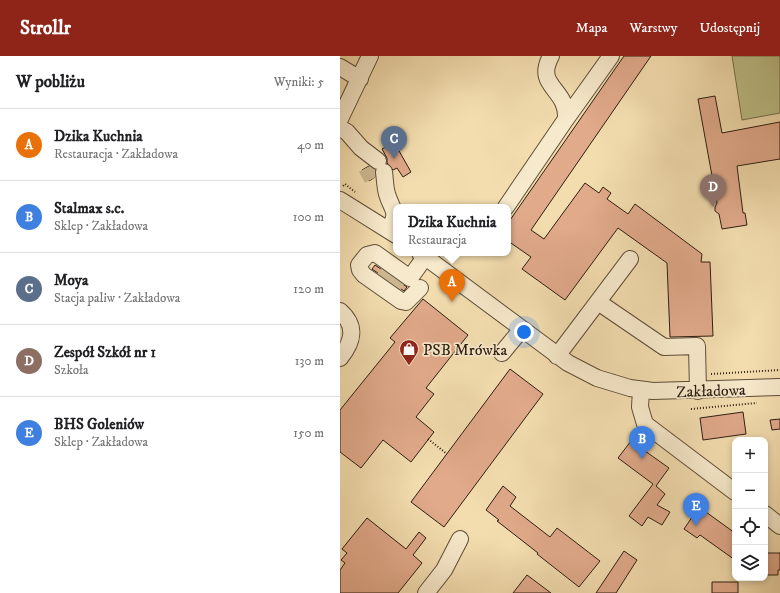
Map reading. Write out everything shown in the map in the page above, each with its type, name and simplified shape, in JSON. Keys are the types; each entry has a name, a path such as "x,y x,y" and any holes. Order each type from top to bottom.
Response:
{"street":[{"path":"340,119 370,56"},
{"path":"551,56 545,71 547,79 564,102 567,110 566,119"},
{"path":"508,204 611,56"},
{"path":"340,68 360,79"},
{"path":"340,128 347,132 361,148 375,170 393,207"},
{"path":"340,189 352,197 388,229"},
{"path":"340,200 388,229"},
{"path":"394,279 422,256"},
{"name":"Zakładowa","path":"424,256 557,356 576,369 597,378 618,385 641,390 698,383 756,396 780,387"},
{"path":"557,356 630,259"},
{"path":"598,302 664,347 697,346 698,383"},
{"path":"340,310 347,317 352,329 348,349 340,358"},
{"path":"502,353 522,330"},
{"path":"641,390 640,407 642,418 652,430 732,490"},
{"path":"768,516 780,526"},
{"path":"426,593 444,570 460,539"}],"path":[{"path":"698,383 780,370"},
{"path":"691,410 756,396"},
{"path":"428,439 447,454"}],"green space":[{"path":"732,56 780,56 780,113 742,120"}],"building":[{"path":"624,56 651,56 531,230 544,239 585,183 599,193 603,187 611,193 607,199 628,214 635,204 702,254 701,262 710,262 713,336 670,337 667,263 618,228 565,300 522,269 531,257 511,243 511,219"},
{"path":"715,96 722,133 780,122 780,159 737,166 743,213 745,213 747,225 722,229 719,214 715,211 717,203 698,99"},
{"path":"394,142 411,172 403,177 397,168 393,170 387,163 387,158 382,149"},
{"path":"369,166 375,170 375,177 369,181 362,170"},
{"path":"375,265 407,287 404,291 372,269"},
{"name":"PSB Mrówka","path":"423,299 468,335 426,388 434,394 416,417 434,432 411,462 383,440 361,468 340,452 340,410 395,342 390,338"},
{"name":"PSB Mrówka","path":"510,369 543,394 444,527 411,502"},
{"path":"743,412 746,434 703,440 700,418"},
{"path":"780,419 780,429 772,430 770,420"},
{"path":"631,441 669,468 656,486 665,494 657,505 670,512 662,525 648,517 642,526 629,516 653,484 618,458"},
{"path":"503,486 516,497 510,506 550,537 557,528 600,561 579,587 497,521 499,520 486,510"},
{"path":"699,507 732,531 732,558 700,535 697,538 684,529"},
{"path":"367,518 406,549 419,532 426,538 413,555 422,563 398,593 340,593 340,570 345,563 341,560 347,553 342,549"},
{"path":"624,551 637,560 616,593 596,593"},
{"path":"768,553 780,553 780,570 778,570 778,575 768,575"},
{"path":"527,575 551,593 513,593"},
{"path":"712,582 738,582 738,593 712,593"}],"tunnel":[{"path":"366,168 372,179"},
{"path":"383,280 389,271"},
{"path":"393,286 399,278"}],"place":[{"name":"Moya","path":"394,159"},
{"name":"Zespół Szkół nr 1","path":"713,207"},
{"name":"Dzika Kuchnia","path":"452,302"},
{"name":"PSB Mrówka","path":"409,366"},
{"name":"Stalmax s.c.","path":"642,459"},
{"name":"BHS Goleniów","path":"696,526"}]}
